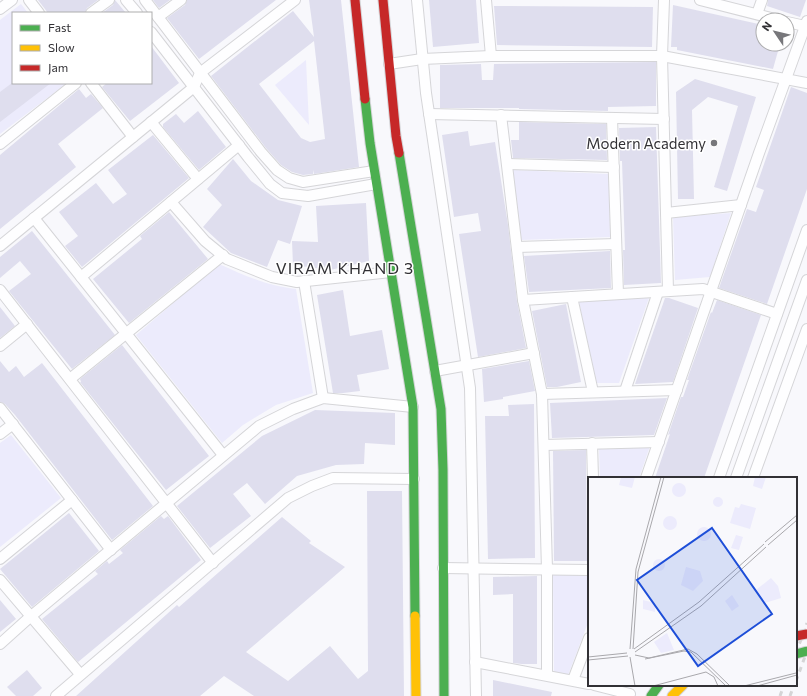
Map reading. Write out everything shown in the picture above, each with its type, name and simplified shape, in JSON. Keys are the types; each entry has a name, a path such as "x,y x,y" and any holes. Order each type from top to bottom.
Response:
{"street":[{"path":"0,9 12,0"},
{"path":"29,0 38,12"},
{"path":"93,12 109,0"},
{"path":"126,0 135,12"},
{"path":"145,0 261,152 277,170 289,178 303,182 374,171"},
{"path":"158,17 181,0"},
{"path":"0,246 194,87 200,73 295,0"},
{"path":"355,0 374,171 414,407 416,696"},
{"path":"383,0 396,136 441,409 444,696"},
{"path":"417,0 422,60 429,114 470,388 476,696"},
{"path":"486,0 491,56"},
{"path":"625,391 663,291 666,213 662,56 664,0"},
{"path":"758,12 762,0"},
{"path":"706,1 755,13"},
{"path":"646,477 741,204 806,24 795,23"},
{"path":"152,36 270,184 282,193 308,196 376,184"},
{"path":"389,64 422,60 491,56 662,56 807,83"},
{"path":"0,144 75,84"},
{"path":"93,84 133,137"},
{"path":"429,114 664,119"},
{"path":"501,115 523,300 542,394 547,569 547,675"},
{"path":"612,118 618,294"},
{"path":"151,122 198,179"},
{"path":"81,277 239,145"},
{"path":"507,164 614,168"},
{"path":"171,202 205,241 227,259 272,277 297,282 391,272"},
{"path":"666,213 741,204"},
{"path":"34,218 223,455"},
{"path":"719,477 807,230"},
{"path":"517,247 616,244"},
{"path":"70,379 223,256"},
{"path":"736,477 807,280"},
{"path":"304,281 323,398"},
{"path":"523,300 703,289 777,314"},
{"path":"0,290 213,562"},
{"path":"572,297 593,392"},
{"path":"0,346 27,324"},
{"path":"754,477 807,329"},
{"path":"435,371 534,353"},
{"path":"542,394 677,390"},
{"path":"0,644 30,617 259,426 293,409 323,398 414,407"},
{"path":"0,408 111,550"},
{"path":"0,434 13,424"},
{"path":"544,445 659,442"},
{"path":"592,443 593,477"},
{"path":"56,696 288,498 312,486 333,478 414,480"},
{"path":"0,559 72,500"},
{"path":"443,568 588,570"},
{"path":"0,580 80,674"},
{"path":"797,636 807,634"},
{"path":"573,680 588,641"},
{"path":"797,654 807,651"},
{"path":"475,662 588,684"},
{"path":"599,686 631,692"},
{"path":"651,696 658,686"},
{"path":"667,696 671,686"},
{"path":"672,696 683,686"}],"shaded area":[{"path":"21,4 27,12 12,12 12,84 66,84 0,134 0,20"},
{"path":"306,60 309,125 275,85"},
{"path":"513,170 609,174 610,237 521,240"},
{"path":"731,213 710,277 675,280 673,217"},
{"path":"219,264 266,283 296,289 313,393 276,405 243,425 222,443 136,335"},
{"path":"649,298 619,383 595,383 579,301"},
{"path":"11,435 61,498 0,547 0,443"},
{"path":"650,446 639,477 600,477 599,448"},
{"path":"553,574 588,576 588,623 567,678 554,676"}],"building":[{"path":"38,0 98,0 87,8 85,12 47,12"},
{"path":"115,0 125,12 103,12 113,5"},
{"path":"153,0 170,0 159,8"},
{"path":"187,0 276,0 199,59 167,18 185,5"},
{"path":"309,0 341,0 359,167 314,174 314,170 313,174 303,175 292,172 281,165 266,148 211,76 293,11 314,37","holes":["314,41 325,139 310,142 301,138 259,84"]},
{"path":"429,0 476,0 479,43 433,47"},
{"path":"768,0 806,0 800,17 795,15 795,12 785,12 767,6"},
{"path":"673,5 755,23 755,52 778,52 773,69 677,50 677,47 671,47"},
{"path":"494,6 653,7 652,47 497,45"},
{"path":"152,47 179,83 130,121 102,87 106,84 152,84"},
{"path":"656,62 656,106 608,107 608,111 519,108 440,108 440,65 481,64 482,80 493,80 494,64"},
{"path":"695,79 756,97 727,191 714,187 738,106 708,97 692,110 694,199 678,199 676,92"},
{"path":"12,83 50,84 0,122 0,92"},
{"path":"791,87 807,93 807,189 767,304 719,288 747,209 756,212 764,190 756,187"},
{"path":"79,89 86,98 91,94 103,108 58,144 76,167 0,229 0,155"},
{"path":"198,111 226,147 199,170 163,127 163,124 176,114 184,123"},
{"path":"519,122 606,124 607,160 513,158 511,140 519,140"},
{"path":"656,127 661,283 624,285 623,250 625,250 622,161 620,161 619,128"},
{"path":"468,131 470,146 495,142 508,225 517,301 526,348 478,357 459,234 481,231 478,213 454,217 442,135"},
{"path":"153,135 189,178 82,267 65,246 78,236 59,212 96,183 113,204 127,194 108,170"},
{"path":"233,159 251,181 278,200 302,206 290,244 278,240 267,267 231,253 203,227 222,205 207,189"},
{"path":"366,203 369,261 330,270 293,265 292,241 318,242 316,206"},
{"path":"169,212 208,259 129,323 93,279 142,239 140,236"},
{"path":"32,231 115,335 72,369 9,291 31,274 20,261 0,278 0,257"},
{"path":"610,251 611,288 529,292 524,256"},
{"path":"343,290 350,336 382,330 389,369 357,375 360,391 333,393 317,295"},
{"path":"665,298 698,308 673,382 635,384"},
{"path":"717,300 761,315 704,477 655,477 681,397 683,397 689,380 687,380 711,312 712,313"},
{"path":"566,304 581,382 557,387 547,387 532,311"},
{"path":"0,307 15,326 0,338"},
{"path":"122,345 209,456 166,490 80,382 80,379"},
{"path":"0,361 9,372 16,366 24,377 42,363 153,506 112,540 15,415 5,404 0,402"},
{"path":"529,361 535,391 484,402 482,369"},
{"path":"667,398 654,435 552,438 550,403"},
{"path":"534,404 535,558 488,559 485,416 509,416 508,405"},
{"path":"315,410 395,413 395,445 365,443 364,464 336,465 297,476 265,504 247,483 233,494 251,516 210,548 177,506 262,436"},
{"path":"586,450 587,561 554,561 553,451"},
{"path":"367,491 402,491 404,696 254,696 224,676 200,696 76,696 177,605 179,607 282,517 311,541 309,543 345,567 246,652 288,681 330,646 358,679 368,671"},
{"path":"69,513 99,551 32,607 0,569"},
{"path":"161,516 164,519 168,516 201,560 78,662 42,619 98,574 95,571 107,561 109,564 123,553 120,550"},
{"path":"537,576 537,664 513,663 513,594 493,595 493,577"},
{"path":"0,600 16,619 0,632"},
{"path":"27,670 42,688 33,696 16,696 7,687"},
{"path":"493,680 552,692 551,696 493,696"}],"railway":[{"path":"797,650 807,623"},
{"path":"797,678 807,651"},
{"path":"780,696 784,686"},
{"path":"790,696 794,686"}],"traffic: fast":[{"path":"365,99 370,143 413,407 415,616"},
{"path":"399,153 441,409 443,470 444,696"},
{"path":"797,654 807,651"},
{"path":"651,696 658,686"}],"traffic: slow":[{"path":"415,616 416,696"},
{"path":"672,696 682,686"}],"traffic: jam":[{"path":"355,0 365,99"},
{"path":"383,0 396,136 399,153"},
{"path":"797,636 807,634"}],"place":[{"name":"Modern Academy","path":"714,143"}],"district":[{"name":"VIRAM KHAND 3","path":"345,267"}]}
